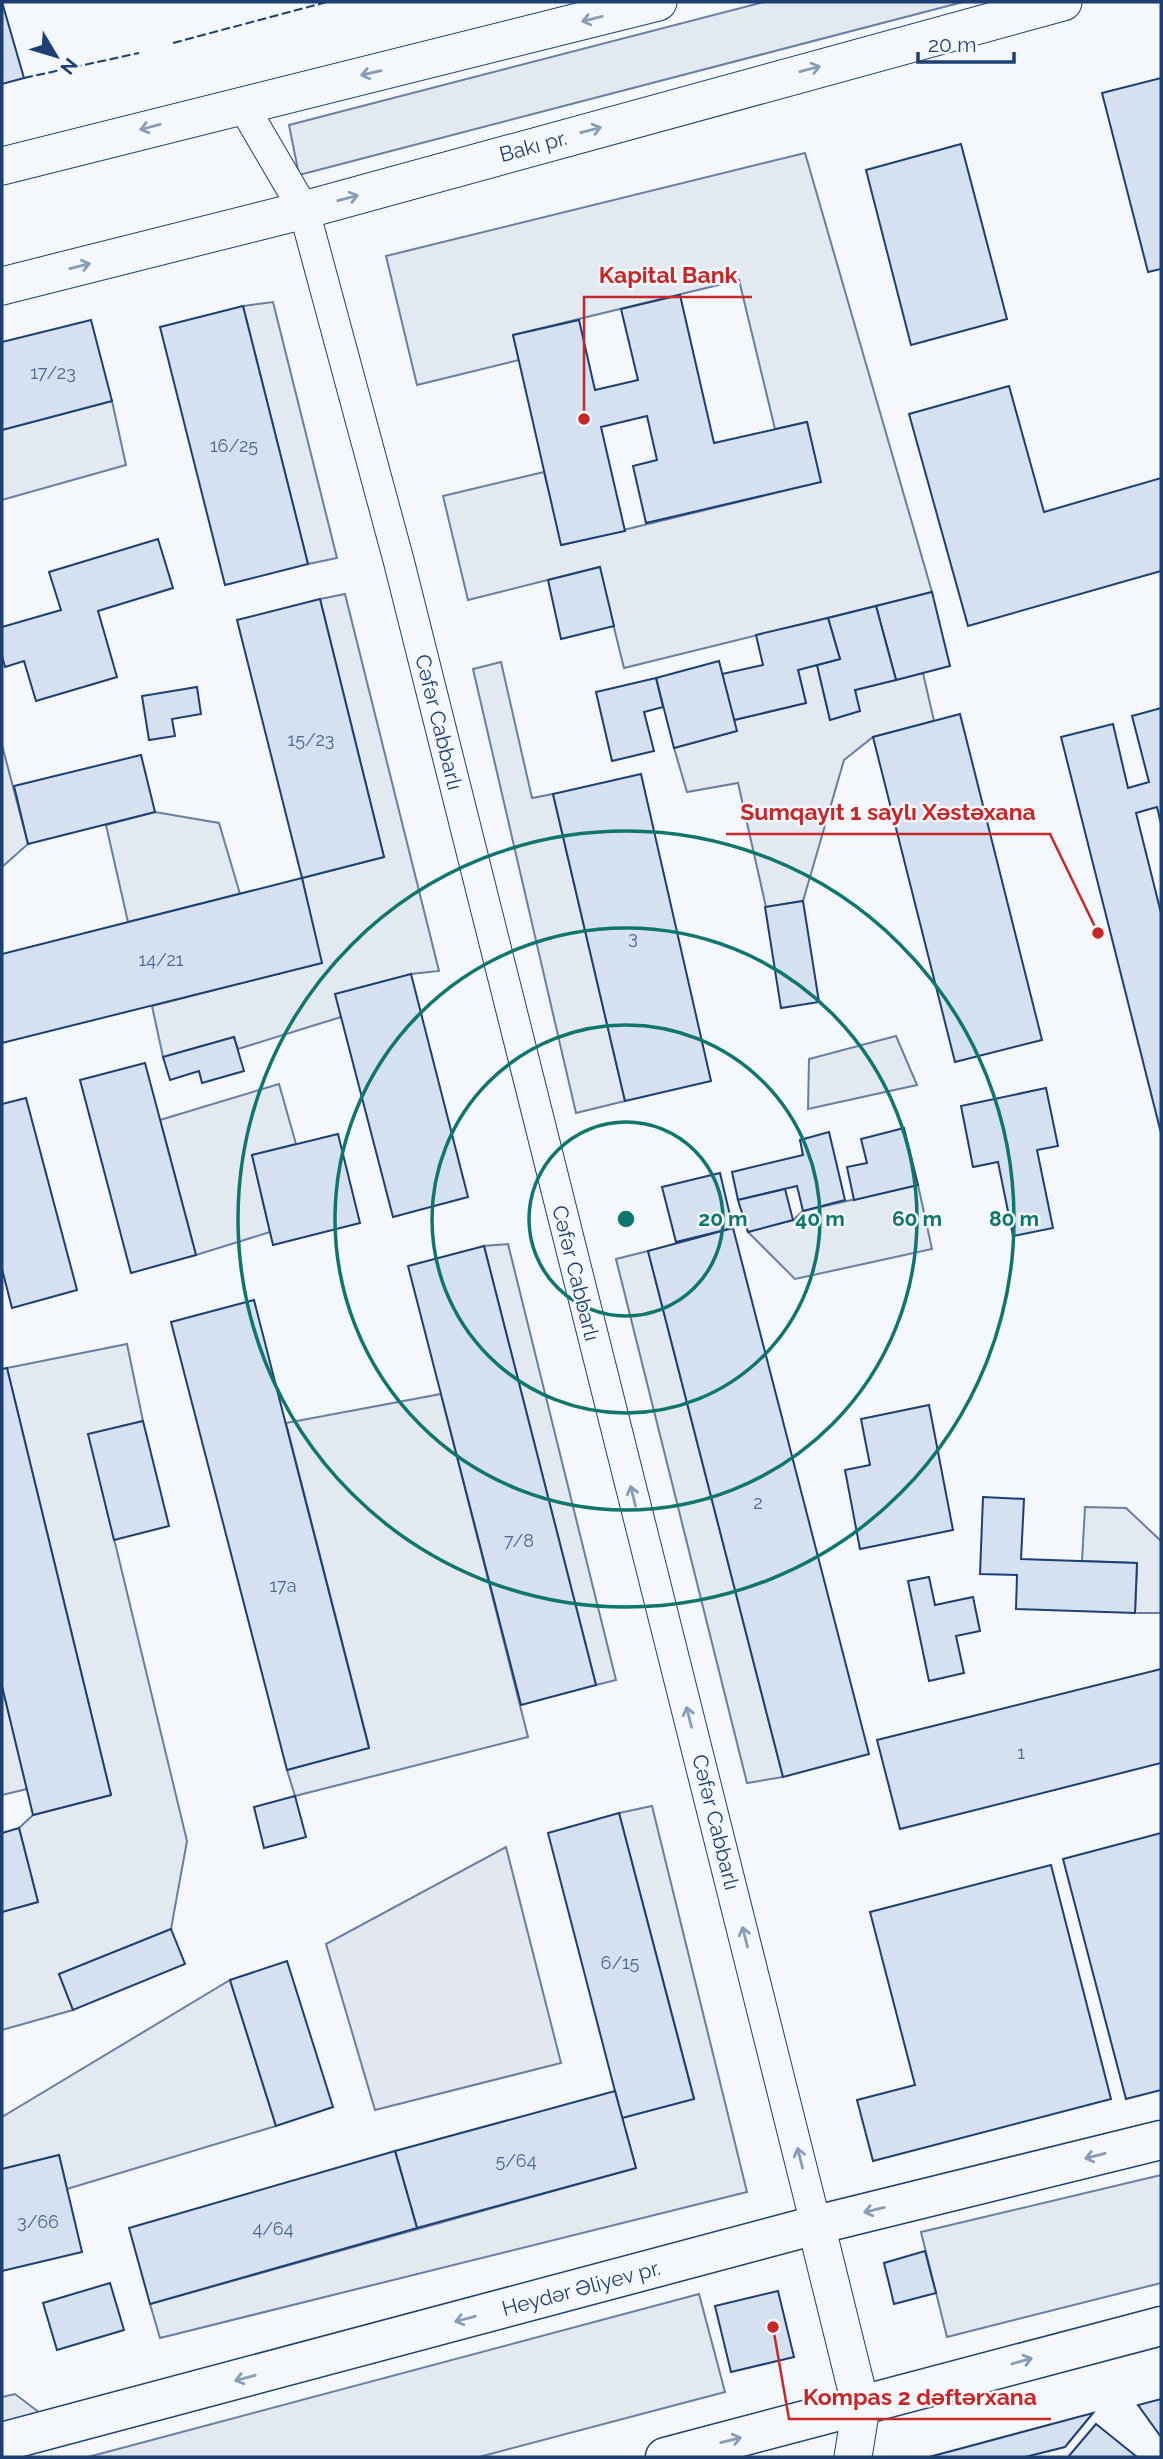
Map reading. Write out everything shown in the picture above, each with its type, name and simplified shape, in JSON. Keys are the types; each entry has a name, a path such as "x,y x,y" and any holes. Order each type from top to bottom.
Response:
{"main road":[{"name":"Heydər Əliyev pr.","path":"2,2442 816,2225 1161,2140"},
{"path":"665,2457 861,2407 1081,2344 1161,2326"}],"street":[{"path":"2,166 658,2"},
{"name":"Bakı pr.","path":"6,278 304,210 1063,2"},
{"name":"Cəfər Cabbarlı","path":"242,104 304,210 399,562 861,2407 853,2457"}],"shaded area":[{"path":"764,2 963,2 299,175 289,125"},
{"path":"805,153 932,592 624,668 599,567 468,600 443,496 544,472 562,545 820,482 807,422 775,429 739,280 513,335 519,360 417,385 386,256"},
{"path":"273,302 337,558 308,564 243,306"},
{"path":"112,401 126,465 2,500 2,430"},
{"path":"345,594 439,971 411,974 341,1017 238,1049 234,1037 163,1057 152,1006 321,963 302,878 384,857 320,599"},
{"path":"501,662 532,798 553,794 625,1101 576,1113 473,669"},
{"path":"817,665 830,720 859,711 855,690 923,673 934,721 873,737 844,760 803,901 766,907 738,783 687,792 674,748 736,731 734,720 806,703 798,670"},
{"path":"2,745 28,844 2,867"},
{"path":"155,812 219,823 240,894 128,922 106,825"},
{"path":"896,1036 917,1085 808,1109 809,1059"},
{"path":"279,1084 296,1144 252,1155 270,1232 196,1255 160,1120"},
{"path":"918,1185 932,1249 795,1279 748,1232 793,1220 803,1211"},
{"path":"508,1244 616,1680 596,1685 484,1246"},
{"path":"648,1251 783,1777 747,1783 616,1259"},
{"path":"127,1344 143,1421 89,1435 187,1841 171,1929 59,1974 73,2010 2,2030 2,1912 38,1902 19,1828 33,1815 111,1795 7,1368"},
{"path":"441,1394 528,1737 295,1796 287,1770 369,1747 286,1423"},
{"path":"1085,1507 1126,1508 1161,1541 1161,1613 1135,1613 1137,1563 1082,1561"},
{"path":"2,1686 27,1789 2,1795"},
{"path":"652,1806 747,2192 160,2338 150,2304 636,2168 622,2118 694,2098 619,1813"},
{"path":"506,1847 561,2063 375,2110 326,1944"},
{"path":"230,1980 276,2126 67,2189 59,2155 2,2169 2,2117"},
{"path":"1161,2175 1161,2283 947,2337 921,2232"},
{"path":"699,2294 725,2392 479,2457 88,2457"},
{"path":"15,2394 40,2413 2,2423 2,2397"}],"building":[{"path":"2,2 24,78 2,84"},
{"path":"1161,78 1161,269 1148,272 1102,93"},
{"path":"961,144 1007,319 911,345 866,170"},
{"path":"680,295 714,443 807,422 821,482 646,523 633,466 657,460 647,416 601,427 625,531 561,545 513,335 579,320 595,390 638,380 621,309"},
{"path":"243,306 308,564 225,585 160,327"},
{"path":"91,320 112,401 2,430 2,342"},
{"path":"1009,386 1044,512 1161,478 1161,571 968,626 909,414"},
{"path":"158,539 173,588 98,611 117,677 36,701 24,661 5,667 2,656 2,627 61,610 49,572"},
{"path":"600,567 614,626 561,639 548,580"},
{"path":"932,592 950,666 896,680 876,606"},
{"path":"320,599 384,857 302,878 237,620"},
{"path":"876,606 896,680 855,690 860,711 830,720 817,665 840,659 828,618"},
{"path":"828,618 840,659 798,670 806,703 734,720 722,674 763,665 756,635"},
{"path":"719,661 737,731 674,748 656,678"},
{"path":"656,678 663,707 644,712 654,751 612,761 596,692"},
{"path":"197,687 201,714 172,719 175,736 149,740 142,696"},
{"path":"1161,708 1161,824 1157,807 1136,813 1161,913 1161,1133 1061,737 1113,724 1128,788 1149,782 1132,716"},
{"path":"960,714 1042,1040 955,1062 873,737"},
{"path":"141,755 155,812 28,844 14,786"},
{"path":"641,774 711,1081 625,1101 553,794"},
{"path":"302,878 322,963 2,1043 2,954"},
{"path":"803,901 819,1002 781,1008 765,907"},
{"path":"411,974 468,1197 393,1217 335,994"},
{"path":"234,1037 244,1071 202,1083 199,1071 170,1080 163,1057"},
{"path":"145,1063 196,1255 131,1273 80,1080"},
{"path":"1046,1088 1058,1146 1037,1150 1053,1228 1013,1236 998,1162 973,1167 961,1106"},
{"path":"26,1098 77,1290 12,1308 2,1269 2,1104"},
{"path":"904,1128 918,1185 854,1200 847,1167 867,1163 861,1139"},
{"path":"829,1132 845,1200 803,1211 797,1186 738,1200 732,1172 803,1155 800,1140"},
{"path":"338,1134 360,1223 273,1245 252,1155"},
{"path":"720,1173 733,1228 676,1242 662,1187"},
{"path":"785,1189 793,1220 748,1232 738,1200"},
{"path":"733,1228 869,1754 783,1777 648,1251"},
{"path":"484,1246 596,1685 521,1705 408,1266"},
{"path":"254,1300 369,1748 287,1770 171,1322"},
{"path":"7,1368 111,1795 33,1815 2,1686 2,1369"},
{"path":"929,1405 953,1530 860,1549 845,1470 870,1465 861,1419"},
{"path":"143,1421 169,1526 114,1540 88,1434"},
{"path":"983,1497 1024,1499 1021,1559 1137,1563 1135,1613 1016,1609 1017,1575 980,1574"},
{"path":"929,1577 935,1605 973,1597 980,1631 956,1636 964,1673 929,1681 908,1581"},
{"path":"1161,1669 1161,1763 900,1829 877,1740"},
{"path":"295,1796 306,1837 264,1848 254,1807"},
{"path":"619,1813 694,2099 622,2118 548,1833"},
{"path":"19,1828 38,1902 2,1912 2,1833"},
{"path":"1161,1833 1161,2090 1126,2099 1063,1859"},
{"path":"1051,1865 1111,2099 873,2161 857,2100 915,2085 870,1912"},
{"path":"171,1929 185,1964 73,2010 59,1974"},
{"path":"287,1961 333,2107 276,2126 230,1980"},
{"path":"615,2091 636,2168 417,2228 395,2151"},
{"path":"395,2151 417,2228 150,2304 129,2228"},
{"path":"59,2155 82,2252 2,2271 2,2169"},
{"path":"925,2251 936,2293 894,2304 884,2263"},
{"path":"110,2283 124,2330 57,2350 43,2303"},
{"path":"778,2291 794,2357 731,2372 715,2306"},
{"path":"1161,2399 1161,2437 1138,2405"},
{"path":"1093,2413 1065,2447 1025,2457 929,2457"},
{"path":"1096,2424 1137,2457 1068,2457"}],"fence":[{"path":"173,43 327,2"},
{"path":"24,78 139,53"}],"place":[{"name":"Kapital Bank","path":"584,419"},
{"name":"Sumqayıt 1 saylı Xəstəxana","path":"1098,933"},
{"name":"Kompas 2 dəftərxana","path":"773,2327"}]}
